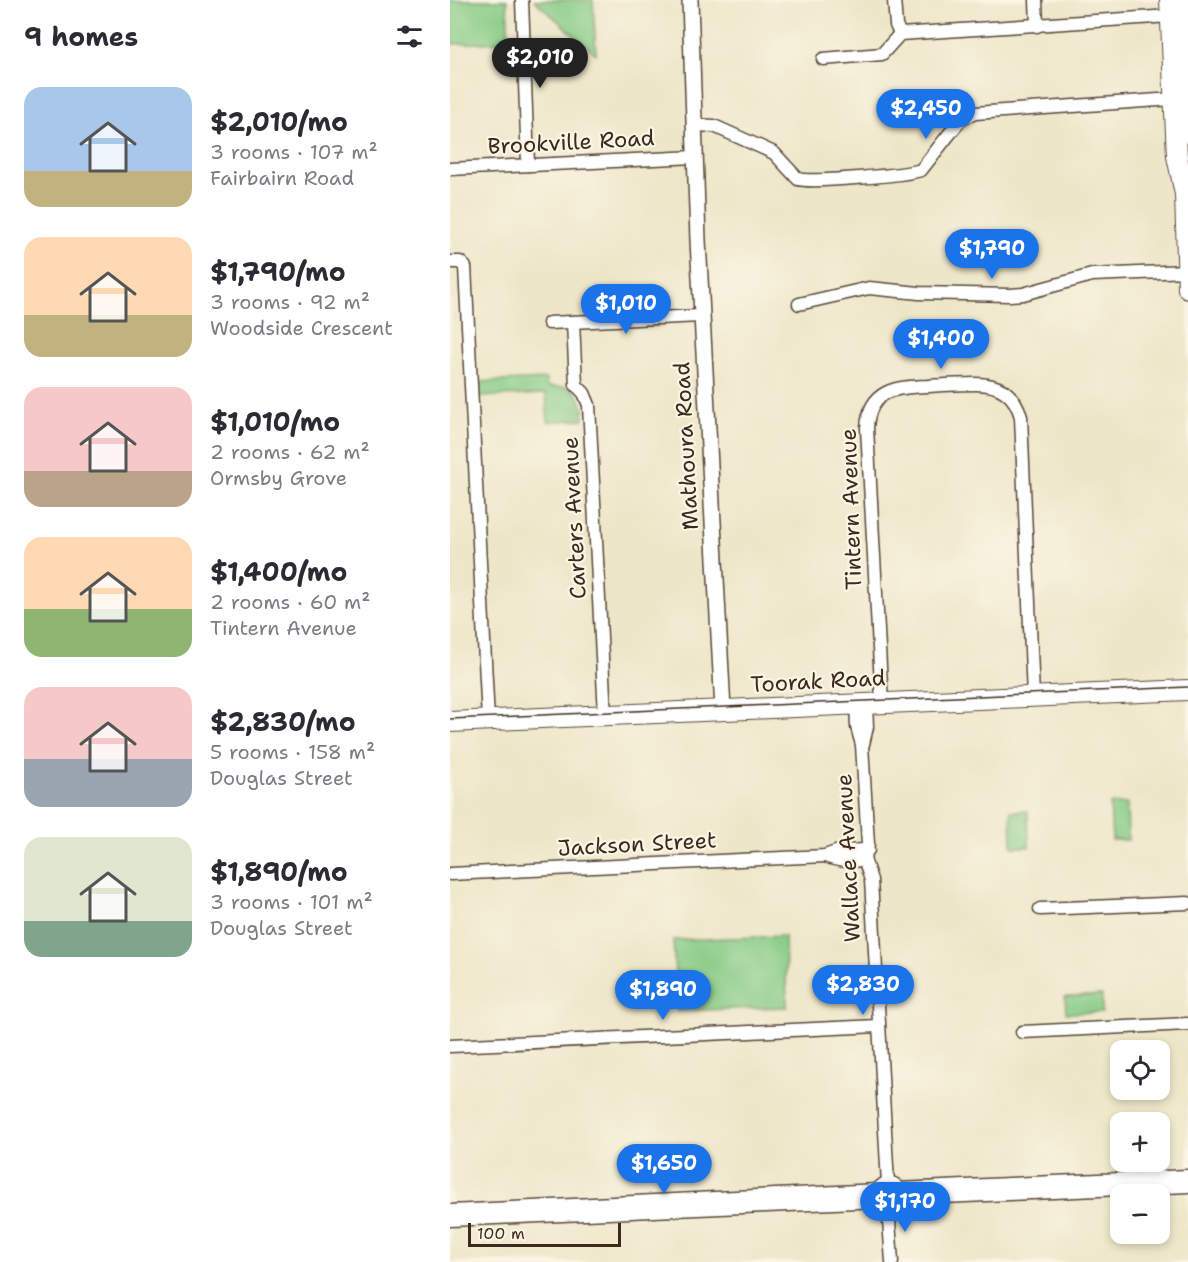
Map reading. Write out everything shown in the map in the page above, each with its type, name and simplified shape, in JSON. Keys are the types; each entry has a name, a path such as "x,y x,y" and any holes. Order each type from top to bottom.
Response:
{"main road":[{"path":"1177,6 1188,289"},
{"path":"1180,99 1188,131"},
{"name":"Toorak Road","path":"450,722 1188,690"}],"street":[{"path":"522,0 528,165"},
{"name":"Mathoura Road","path":"690,0 701,316 723,710"},
{"path":"894,0 896,25 900,34"},
{"path":"1036,0 1037,26"},
{"path":"824,59 882,54 900,34 1037,26 1177,6"},
{"path":"694,125 714,126 774,153 798,178 804,180 832,179 921,170 958,123 975,113 1180,99"},
{"name":"Brookville Road","path":"450,169 695,158"},
{"path":"450,262 460,262 465,267 488,720"},
{"path":"799,304 868,288 919,293 1010,296 1092,275 1187,271"},
{"path":"549,323 701,316"},
{"name":"Carters Avenue","path":"573,322 576,385 584,393 589,405 605,715"},
{"name":"Tintern Avenue","path":"868,703 867,428 869,412 879,397 897,388 976,384 986,384 1003,389 1015,402 1021,417 1033,696"},
{"name":"Wallace Avenue","path":"868,703 867,727 862,745 866,855 871,880 892,1262"},
{"name":"Jackson Street","path":"450,874 825,856 839,851 866,855"},
{"path":"1040,909 1188,903"},
{"path":"1022,1032 1188,1024"},
{"path":"450,1046 878,1026"},
{"path":"450,1220 1188,1176"},
{"path":"450,1211 1188,1186"}],"green space":[{"path":"450,0 507,0 509,42 450,44"},
{"path":"534,0 593,0 596,54"},
{"path":"546,379 547,387 568,388 575,392 585,411 583,411 584,419 548,422 546,394 479,397 478,382"},
{"path":"1110,804 1127,804 1128,840 1112,840"},
{"path":"1011,811 1028,811 1029,847 1012,847"},
{"path":"785,936 787,1007 677,1011 673,940"},
{"path":"1102,995 1102,1012 1066,1013 1065,997"}],"tram line":[{"path":"450,719 1188,687"}]}
